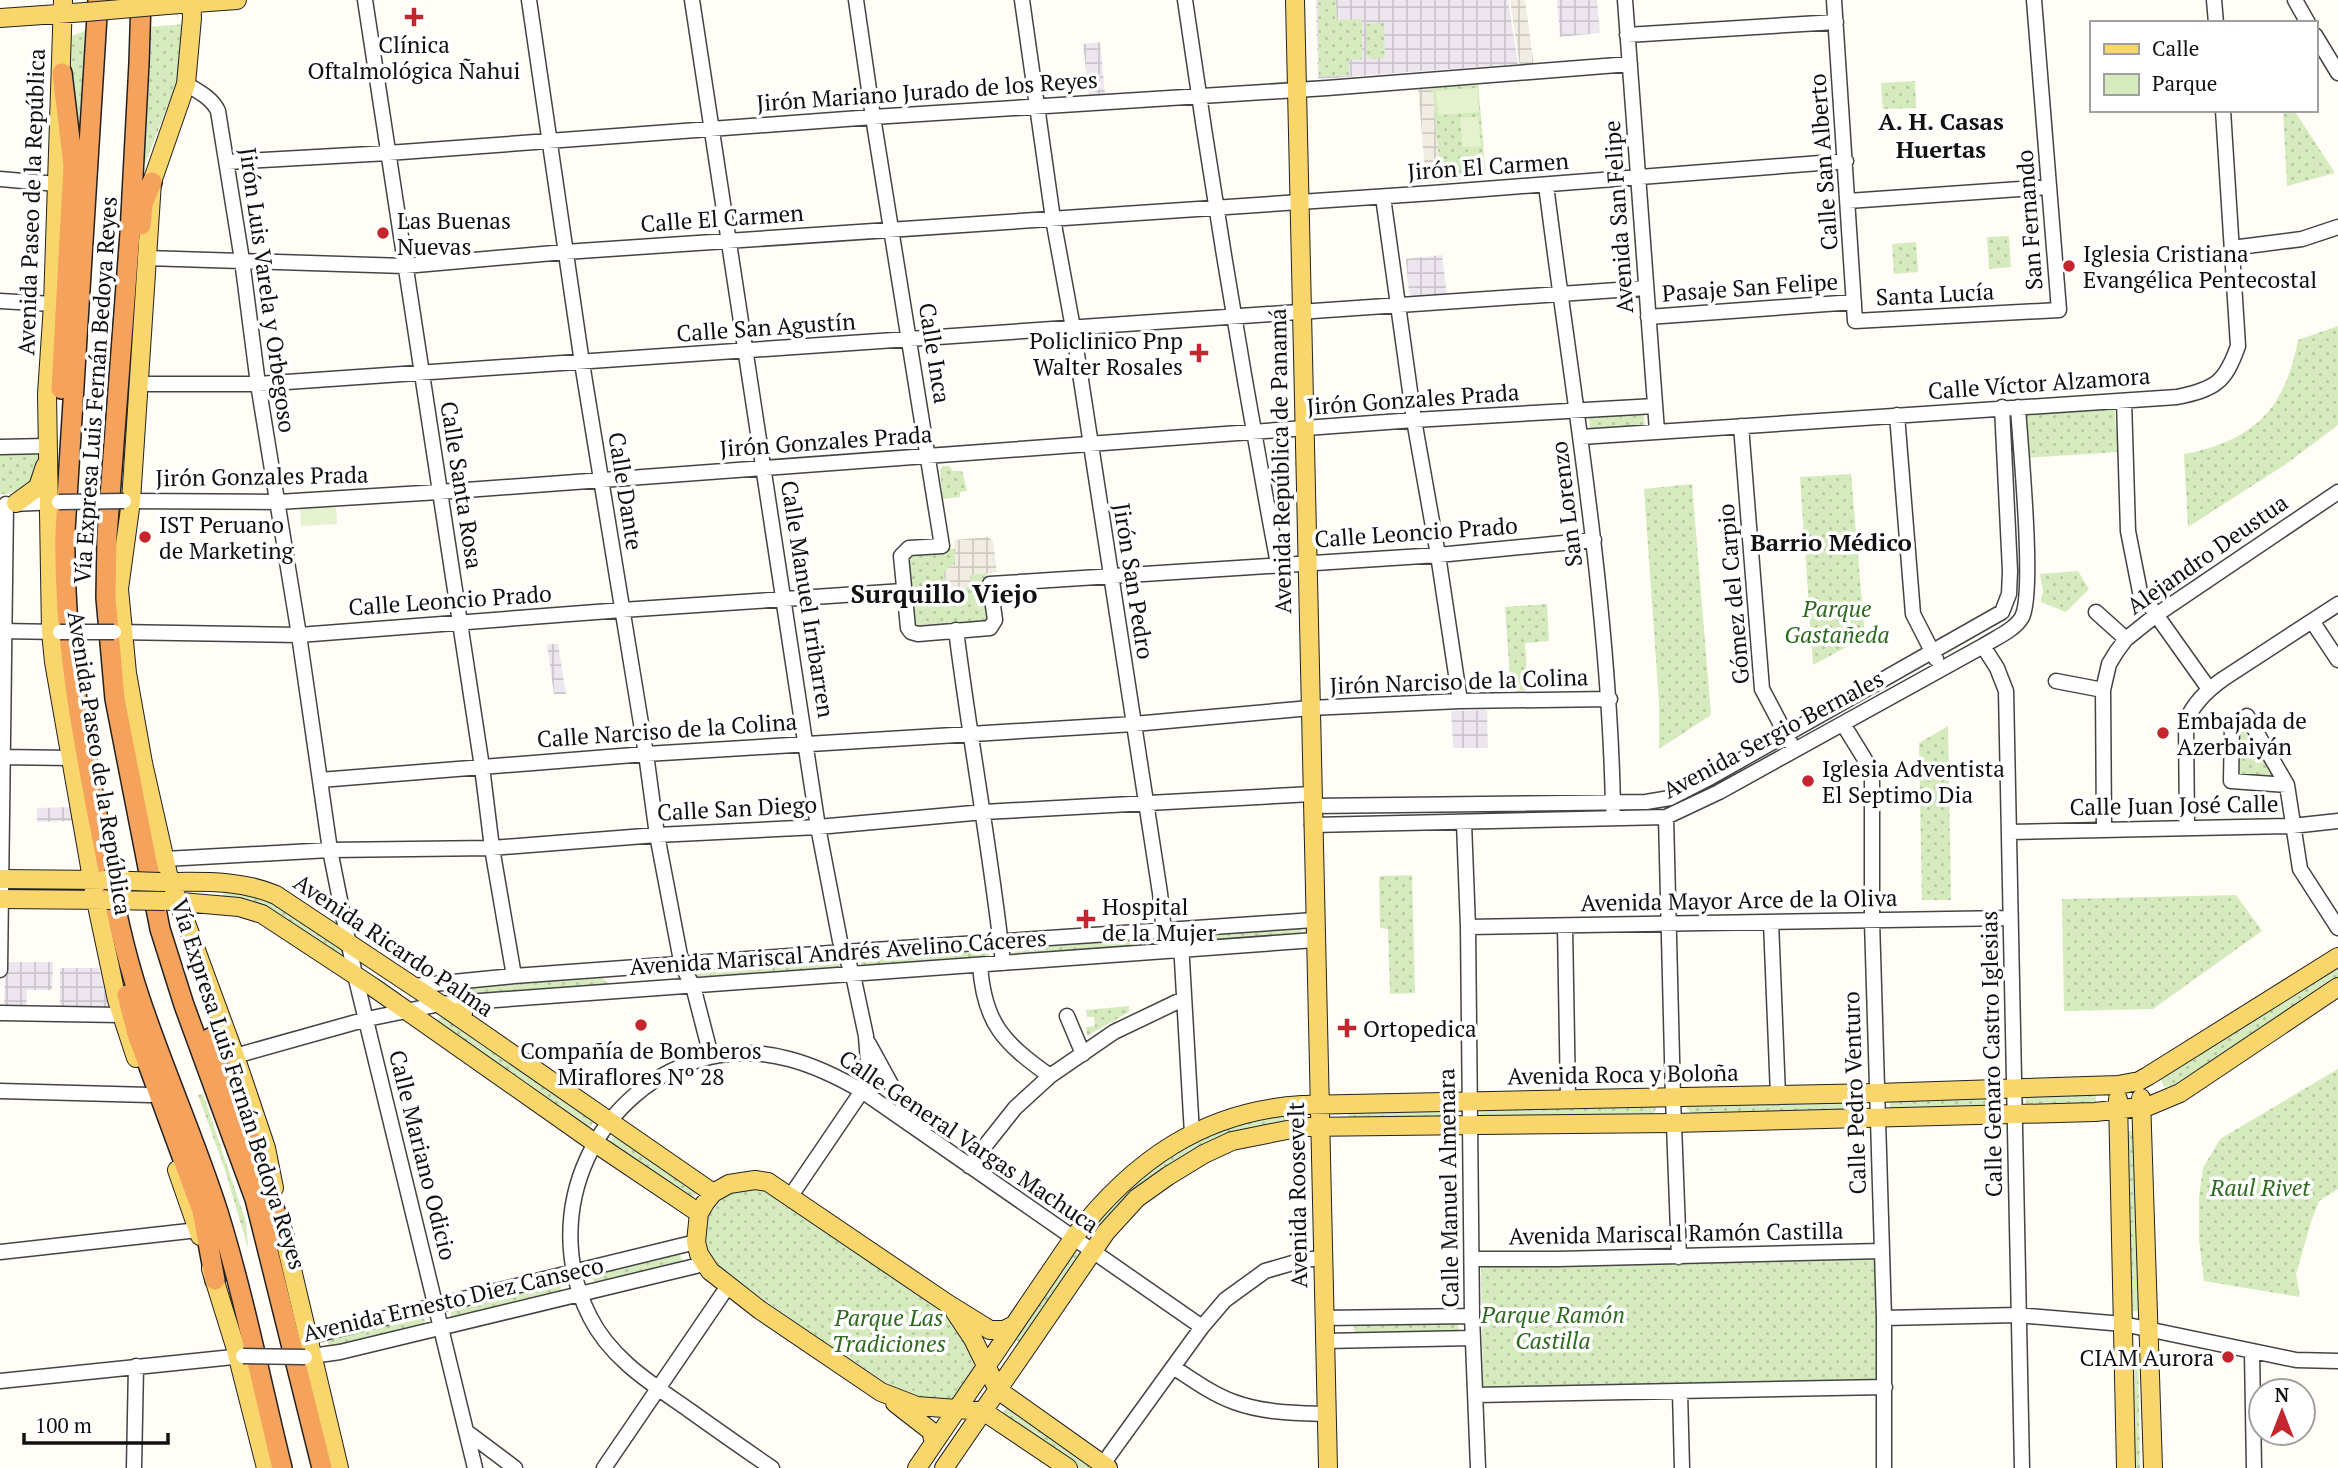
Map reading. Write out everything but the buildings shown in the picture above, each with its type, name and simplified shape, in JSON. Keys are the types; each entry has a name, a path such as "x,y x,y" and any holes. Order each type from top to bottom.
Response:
{"highway":[{"name":"Vía Expresa Luis Fernán Bedoya Reyes","path":"141,0 130,233 107,537 106,598 115,699 160,929 184,1005 255,1199 322,1468"},
{"name":"Vía Expresa Luis Fernán Bedoya Reyes","path":"92,6 64,578 71,663 122,938 148,1023 219,1216 282,1468"},
{"path":"62,73 74,164 61,400 70,460"},
{"path":"106,598 118,512 143,204 152,182"},
{"path":"160,929 191,989 258,1161 284,1237"},
{"path":"122,938 125,984 131,1015 199,1202 215,1280"}],"main road":[{"path":"0,18 63,7 167,5 237,0"},
{"name":"Avenida República de Panamá","path":"1294,0 1314,920"},
{"name":"Avenida Paseo de la República","path":"191,2 187,75 152,182 138,384 119,589 119,632 165,859 165,882 235,1056 266,1148 307,1337 309,1358 339,1468"},
{"path":"187,75 199,43 204,17 213,2"},
{"name":"Avenida Paseo de la República","path":"63,7 47,449 55,502 49,573 71,758 99,880 120,1015 198,1230 240,1356 266,1468"},
{"path":"7,504 38,486 47,449"},
{"name":"Avenida Ricardo Palma","path":"1,879 215,883 254,886 276,895 462,1019 713,1193"},
{"path":"215,883 210,893 215,904"},
{"name":"Avenida Ricardo Palma","path":"1,899 215,904 257,911 373,987 699,1213"},
{"path":"287,931 298,925 301,912"},
{"name":"Avenida Roosevelt","path":"1314,920 1328,1468"},
{"name":"Avenida Roca y Boloña","path":"917,1468 1095,1210 1134,1172 1164,1149 1225,1119 1283,1106 1319,1104 1470,1103 2014,1090 2118,1085 2139,1081 2155,1072 2338,957"},
{"path":"373,987 379,988 387,983 389,974 386,969"},
{"path":"944,1468 1106,1232 1137,1198 1168,1175 1204,1154 1240,1139 1281,1130 1320,1126 1674,1123 2095,1112 2142,1107 2180,1093 2338,987"},
{"path":"462,1019 464,1008 471,1001"},
{"path":"2155,1072 2153,1087 2156,1093 2168,1098"},
{"path":"2139,1081 2153,1468"},
{"path":"2118,1085 2126,1468"},
{"path":"2095,1086 2102,1091 2104,1100 2095,1112"},
{"path":"2143,1135 2168,1098"},
{"path":"2095,1112 2118,1137"},
{"path":"2118,1137 2128,1123 2134,1123 2143,1135"},
{"path":"955,1452 950,1440 936,1441 931,1432 881,1392 728,1286 704,1264 696,1242 699,1213 713,1193 729,1184 755,1180 768,1182 990,1330 1012,1328"},
{"path":"948,1304 964,1324 998,1390 1104,1467"},
{"path":"1012,1328 1009,1336 1015,1345 1025,1346 1030,1343"},
{"path":"881,1392 917,1406 983,1411 1068,1468"}],"street":[{"name":"Calle Santa Rosa","path":"365,0 461,623 492,848 514,976"},
{"name":"Calle Dante","path":"529,0 582,363 657,835 682,965 693,986 711,1056"},
{"name":"Calle Manuel Irribarren","path":"692,0 818,827 840,941 853,975 866,1036 868,1063 862,1091 790,1197"},
{"name":"Calle Inca","path":"856,0 942,545 909,548 903,552 900,560 908,628 918,634 990,628 995,620 990,584"},
{"name":"Jirón San Pedro","path":"1022,0 1053,219 1073,328 1146,803 1166,951"},
{"path":"1185,0 1253,432 1278,565"},
{"name":"Avenida San Felipe","path":"1625,0 1657,431"},
{"name":"Calle San Alberto","path":"1834,0 1855,321"},
{"name":"San Fernando","path":"2034,0 2059,310"},
{"path":"2214,0 2216,21"},
{"path":"2295,0 2307,21"},
{"path":"1628,34 1836,22"},
{"path":"2317,38 2338,73"},
{"name":"Jirón Mariano Jurado de los Reyes","path":"227,162 549,142 711,128 1630,64"},
{"name":"Jirón Luis Varela y Orbegoso","path":"187,75 214,103 227,162 258,384 299,635 330,849 348,942"},
{"name":"Calle Víctor Alzamora","path":"1581,437 2177,397 2197,393 2212,386 2228,372 2238,346 2223,112"},
{"name":"Jirón El Carmen","path":"1300,201 1846,161"},
{"path":"0,179 57,184"},
{"name":"San Lorenzo","path":"1546,185 1594,540 1610,699 1613,820"},
{"path":"1848,201 2049,187"},
{"path":"1383,197 1414,420 1460,701"},
{"name":"Calle El Carmen","path":"145,258 405,265 1300,201"},
{"path":"2232,247 2302,239 2338,227"},
{"name":"Calle San Agustín","path":"138,384 258,384 1646,288"},
{"path":"0,300 53,304"},
{"name":"Pasaje San Felipe","path":"1648,317 1854,302"},
{"name":"Santa Lucía","path":"1855,321 2059,310"},
{"path":"2124,401 2128,531 2140,592 2209,689"},
{"name":"Jirón Gonzales Prada","path":"7,504 128,501 278,502 602,482 1414,420 1655,406"},
{"path":"2001,407 2010,571 2006,604 2025,609 2027,572 2018,407"},
{"path":"1897,415 1913,614 1941,668"},
{"name":"Gómez del Carpio","path":"1741,426 1762,689 1795,750"},
{"path":"0,447 47,449"},
{"name":"Alejandro Deustua","path":"2104,828 2103,690 2109,664 2126,639 2156,615 2338,492"},
{"path":"0,970 7,504"},
{"name":"Calle Leoncio Prado","path":"990,584 1438,555 1594,540"},
{"name":"Calle Leoncio Prado","path":"3,632 299,635 903,591"},
{"name":"Avenida Sergio Bernales","path":"1312,800 1646,802 1670,798 2002,612 2006,604"},
{"path":"2187,828 2186,722 2193,706 2209,689 2338,604"},
{"name":"Avenida Sergio Bernales","path":"1312,825 1667,817 1719,792 1983,646 2015,625 2025,609"},
{"path":"2096,612 2126,639"},
{"path":"2312,621 2338,660"},
{"path":"956,630 969,734 984,812 1003,963"},
{"name":"Calle Genaro Castro Iglesias","path":"1983,646 1997,668 2006,691 2022,1468"},
{"path":"2056,681 2103,690"},
{"path":"1865,690 1875,706"},
{"name":"Jirón Narciso de la Colina","path":"1310,708 1460,701 1610,699"},
{"name":"Calle Narciso de la Colina","path":"320,780 646,754 1134,724 1310,708"},
{"path":"2287,785 2231,781 2231,729 2246,716 2287,785 2300,869 2338,928"},
{"name":"Calle Pedro Venturo","path":"1843,724 1872,771 1872,921 1884,1318 1884,1468"},
{"path":"2,757 71,758"},
{"path":"1711,777 1719,792"},
{"name":"Calle San Diego","path":"165,859 330,849 492,848 657,835 818,827 984,812 1146,803 1312,800"},
{"path":"1667,817 1679,1257"},
{"name":"Calle Juan José Calle","path":"2010,832 2292,826 2338,821"},
{"name":"Calle Manuel Almenara","path":"1464,823 1468,927 1472,1316 1478,1468"},
{"name":"Avenida Mayor Arce de la Oliva","path":"1468,927 2010,918"},
{"name":"Avenida Mariscal Andrés Avelino Cáceres","path":"413,986 514,976 1314,920"},
{"path":"1772,922 1778,1095"},
{"path":"1565,926 1568,1099"},
{"path":"1181,931 1192,1134"},
{"name":"Avenida Mariscal Andrés Avelino Cáceres","path":"235,1056 406,1010 440,1004 1315,940"},
{"name":"Calle Mariano Odicio","path":"348,942 474,1463"},
{"path":"980,965 986,1006 998,1029 1016,1050 1050,1076"},
{"path":"617,970 623,991"},
{"path":"969,1166 1015,1108 1050,1076 1114,1032 1169,1005 1183,1004"},
{"path":"0,1013 120,1015"},
{"path":"1067,1016 1083,1054"},
{"name":"Calle Manuel Irribarren","path":"866,1036 898,1097 936,1142"},
{"name":"Calle General Vargas Machuca","path":"767,1467 657,1388 611,1349 590,1317 581,1295 570,1248 572,1203 577,1183 595,1143 609,1123 622,1107 667,1073 711,1056 756,1054 785,1057 830,1073 862,1091 1202,1327"},
{"path":"0,1091 150,1095"},
{"path":"0,1252 198,1230"},
{"name":"Avenida Ernesto Diez Canseco","path":"307,1337 696,1242"},
{"name":"Avenida Mariscal Ramón Castilla","path":"1473,1259 1881,1251"},
{"path":"1104,1467 1173,1367 1225,1300 1265,1271 1303,1260 1322,1258"},
{"name":"Avenida Ernesto Diez Canseco","path":"0,1381 240,1356 309,1358 704,1264"},
{"path":"604,1468 728,1286"},
{"path":"1884,1318 2017,1315 2123,1324 2296,1360 2338,1361"},
{"path":"1324,1318 1472,1316"},
{"path":"337,1329 333,1342 340,1352"},
{"path":"1324,1341 1473,1338"},
{"path":"2252,1352 2254,1468"},
{"path":"134,1468 136,1366"},
{"path":"1173,1367 1210,1391 1260,1410 1326,1414"},
{"path":"1476,1395 1885,1387"},
{"path":"1680,1392 1682,1468"},
{"path":"467,1432 515,1468"},
{"path":"474,1463 480,1451 493,1451"}],"shaded area":[{"path":"1316,0 1508,0 1518,64 1318,79"},
{"path":"1510,0 1525,0 1534,66 1520,68"},
{"path":"1557,0 1597,0 1600,33 1560,37"},
{"path":"1100,42 1105,94 1089,96 1083,44"},
{"path":"1432,86 1441,182 1426,182 1418,87"},
{"path":"1442,255 1447,296 1416,299 1409,293 1406,259"},
{"path":"988,537 993,541 997,572 970,575 971,582 966,588 959,589 959,593 943,595 944,572 951,565 955,565 955,540"},
{"path":"547,644 558,644 566,694 554,694"},
{"path":"1487,710 1488,748 1453,748 1451,711"},
{"path":"72,807 72,821 37,822 37,808"},
{"path":"5,962 53,962 52,990 27,990 26,1009 4,1009"},
{"path":"60,968 99,968 109,1009 60,1009"}],"green space":[{"path":"1318,0 1336,0 1337,20 1362,19 1362,59 1349,60 1349,75 1319,77"},
{"path":"1384,23 1385,58 1371,59 1366,55 1366,24"},
{"path":"186,24 181,71 140,177 149,27"},
{"path":"85,31 78,147 68,70 69,37"},
{"path":"1915,81 1916,108 1883,109 1881,83"},
{"path":"1478,82 1486,177 1441,182 1432,86"},
{"path":"1477,88 1479,112 1438,115 1436,91"},
{"path":"2283,112 2295,112 2335,173 2287,186"},
{"path":"1478,117 1481,146 1463,147 1460,118"},
{"path":"2009,236 2011,267 1989,269 1987,237"},
{"path":"1916,242 1918,272 1894,274 1892,244"},
{"path":"2338,326 2338,425 2289,462 2188,527 2184,454 2230,440 2262,418 2285,385 2298,340"},
{"path":"2114,405 2118,452 2026,458 2023,411"},
{"path":"1643,407 1645,426 1590,431 1589,412"},
{"path":"0,454 38,454 36,477 28,489 0,495"},
{"path":"943,466 949,466 953,471 962,471 967,491 960,492 960,497 943,499 940,470"},
{"name":"Parque Gastañeda","path":"1851,474 1865,637 1813,665 1800,477"},
{"path":"1692,484 1711,715 1659,749 1659,703 1644,489"},
{"path":"336,504 337,524 301,526 300,506"},
{"path":"963,548 986,566 991,596 988,617 983,622 916,627 907,558 917,551"},
{"path":"2078,571 2089,589 2066,612 2041,602 2043,591 2040,574"},
{"path":"1547,604 1549,641 1525,643 1528,690 1511,691 1505,607"},
{"path":"2241,723 2276,773 2274,777 2234,780 2234,727"},
{"path":"1948,726 1951,900 1922,900 1919,743"},
{"path":"1412,875 1415,993 1390,994 1388,929 1380,928 1379,876"},
{"path":"223,889 245,890 287,908 343,945 348,967 223,902"},
{"path":"2236,895 2262,931 2153,1009 2064,1011 2062,899"},
{"path":"1301,926 1301,933 1189,942 1189,936"},
{"path":"1157,937 1160,944 1011,955 1020,949"},
{"path":"990,951 989,958 861,966 861,960"},
{"path":"839,960 839,968 835,969 692,977 689,971"},
{"path":"2338,966 2338,979 2172,1086 2164,1087 2160,1078"},
{"path":"603,978 609,984 464,995 464,985"},
{"path":"1129,1006 1129,1012 1087,1036 1086,1027 1095,1026 1094,1017 1087,1017 1086,1010"},
{"path":"442,1015 594,1121 587,1131 435,1024"},
{"name":"Raul Rivet","path":"2338,1069 2338,1189 2319,1201 2311,1222 2296,1274 2300,1297 2204,1281 2199,1240 2199,1197 2203,1168 2220,1139"},
{"path":"2096,1093 2096,1106 2030,1109 2025,1100 2028,1094"},
{"path":"203,1094 246,1222 248,1248 225,1170 198,1095"},
{"path":"1993,1095 1999,1099 2000,1107 1890,1110 1890,1098"},
{"path":"1860,1099 1861,1105 1855,1112 1691,1113 1686,1107 1690,1100"},
{"path":"1653,1103 1656,1108 1654,1114 1646,1116 1484,1122 1480,1115 1481,1108"},
{"path":"1453,1106 1459,1111 1459,1119 1348,1120 1349,1110"},
{"path":"1299,1109 1299,1123 1214,1144 1096,1240 1083,1231 1121,1187 1199,1135"},
{"path":"2127,1131 2134,1131 2141,1311 2130,1311"},
{"path":"615,1135 698,1191 691,1201 608,1145"},
{"name":"Parque Las Tradiciones","path":"751,1188 764,1189 940,1310 957,1328 975,1364 953,1400 914,1397 894,1388 815,1336 716,1265 704,1238 707,1218 725,1195"},
{"path":"1071,1249 1084,1257 1021,1344 1014,1338"},
{"path":"679,1253 683,1262 595,1285 591,1275"},
{"name":"Parque Ramón Castilla","path":"1874,1257 1879,1380 1483,1391 1481,1267"},
{"path":"559,1281 562,1294 451,1321 451,1310"},
{"path":"422,1317 425,1320 423,1327 329,1350 327,1339"},
{"path":"1457,1322 1459,1330 1456,1334 1356,1334 1354,1329 1355,1324"},
{"path":"2130,1346 2138,1347 2140,1468 2131,1468"},
{"path":"1007,1407 1091,1464 1089,1468 1078,1468 1001,1416"}],"place":[{"name":"Clínica Oftalmológica Ñahui","path":"414,17"},
{"name":"Las Buenas Nuevas","path":"383,233"},
{"name":"Iglesia Cristiana Evangélica Pentecostal","path":"2069,266"},
{"name":"Policlinico Pnp Walter Rosales","path":"1199,353"},
{"name":"IST Peruano de Marketing","path":"145,537"},
{"name":"Embajada de Azerbaiyán","path":"2163,733"},
{"name":"Iglesia Adventista El Septimo Dia","path":"1808,781"},
{"name":"Hospital de la Mujer","path":"1086,919"},
{"name":"Compañía de Bomberos Miraflores Nº 28","path":"641,1025"},
{"name":"Ortopedica","path":"1347,1028"},
{"name":"CIAM Aurora","path":"2228,1357"}],"district":[{"name":"A. H. Casas Huertas","path":"1941,135"},
{"name":"Barrio Médico","path":"1831,542"},
{"name":"Surquillo Viejo","path":"944,593"}]}
